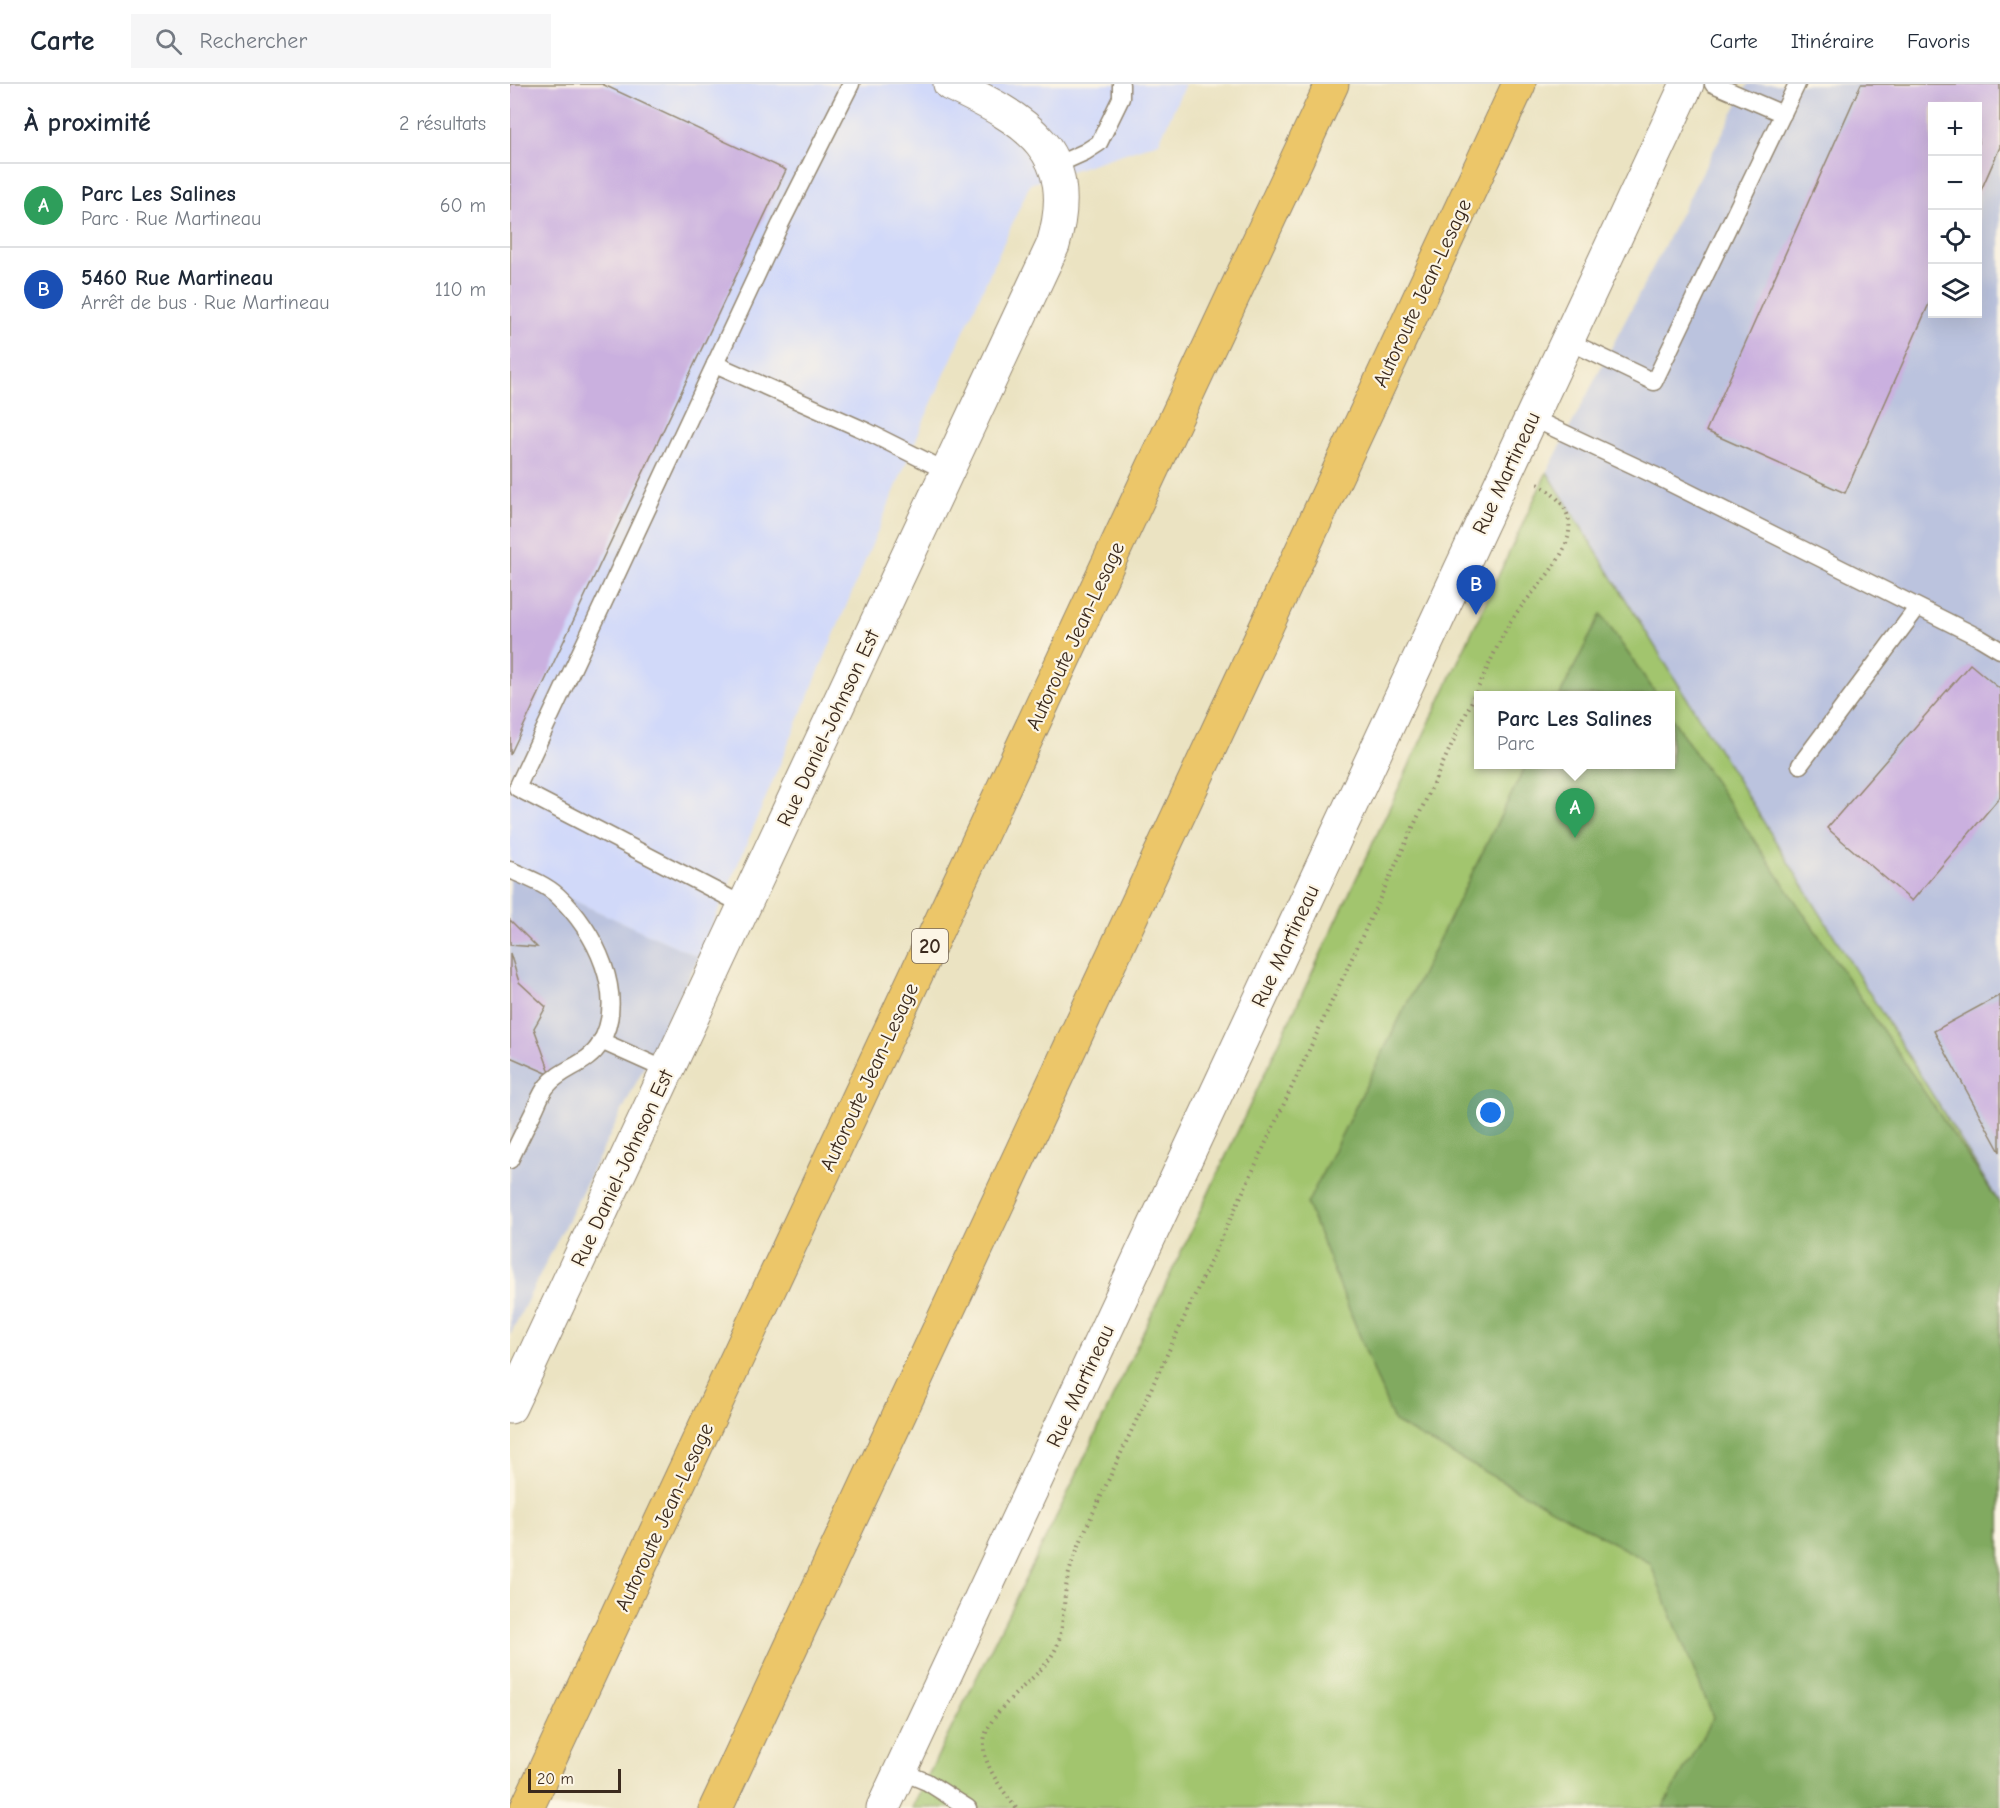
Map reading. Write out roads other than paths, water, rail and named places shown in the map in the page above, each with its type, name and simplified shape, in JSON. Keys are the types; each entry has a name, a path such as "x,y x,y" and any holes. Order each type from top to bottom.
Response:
{"highway":[{"name":"Autoroute Jean-Lesage","path":"527,1808 1332,84"},
{"name":"Autoroute Jean-Lesage","path":"716,1808 1520,84"}],"street":[{"name":"Rue Daniel-Johnson Est","path":"510,1407 1053,245 1059,223 1060,184 1054,166 1041,142 1020,121 1000,108 950,84"},
{"name":"Rue Martineau","path":"883,1808 1687,84"}],"lane":[{"path":"745,906 517,788 780,225 851,84"},
{"path":"1054,166 1099,143 1121,98 1121,84"},
{"path":"1713,84 1783,114"},
{"path":"1568,341 1654,382 1797,84"},
{"path":"715,363 866,431 946,471"},
{"path":"1532,418 1654,475 2000,650"},
{"path":"1800,765 1917,608"},
{"path":"510,870 558,895 583,925 597,950 607,978 610,1001 609,1020 601,1041 591,1055 546,1086 510,1160"},
{"path":"601,1041 668,1071"},
{"path":"900,1771 927,1782 968,1808"}],"place":[{"name":"5460 Rue Martineau","path":"1476,615"},
{"name":"Parc Les Salines","path":"1575,838"}]}
